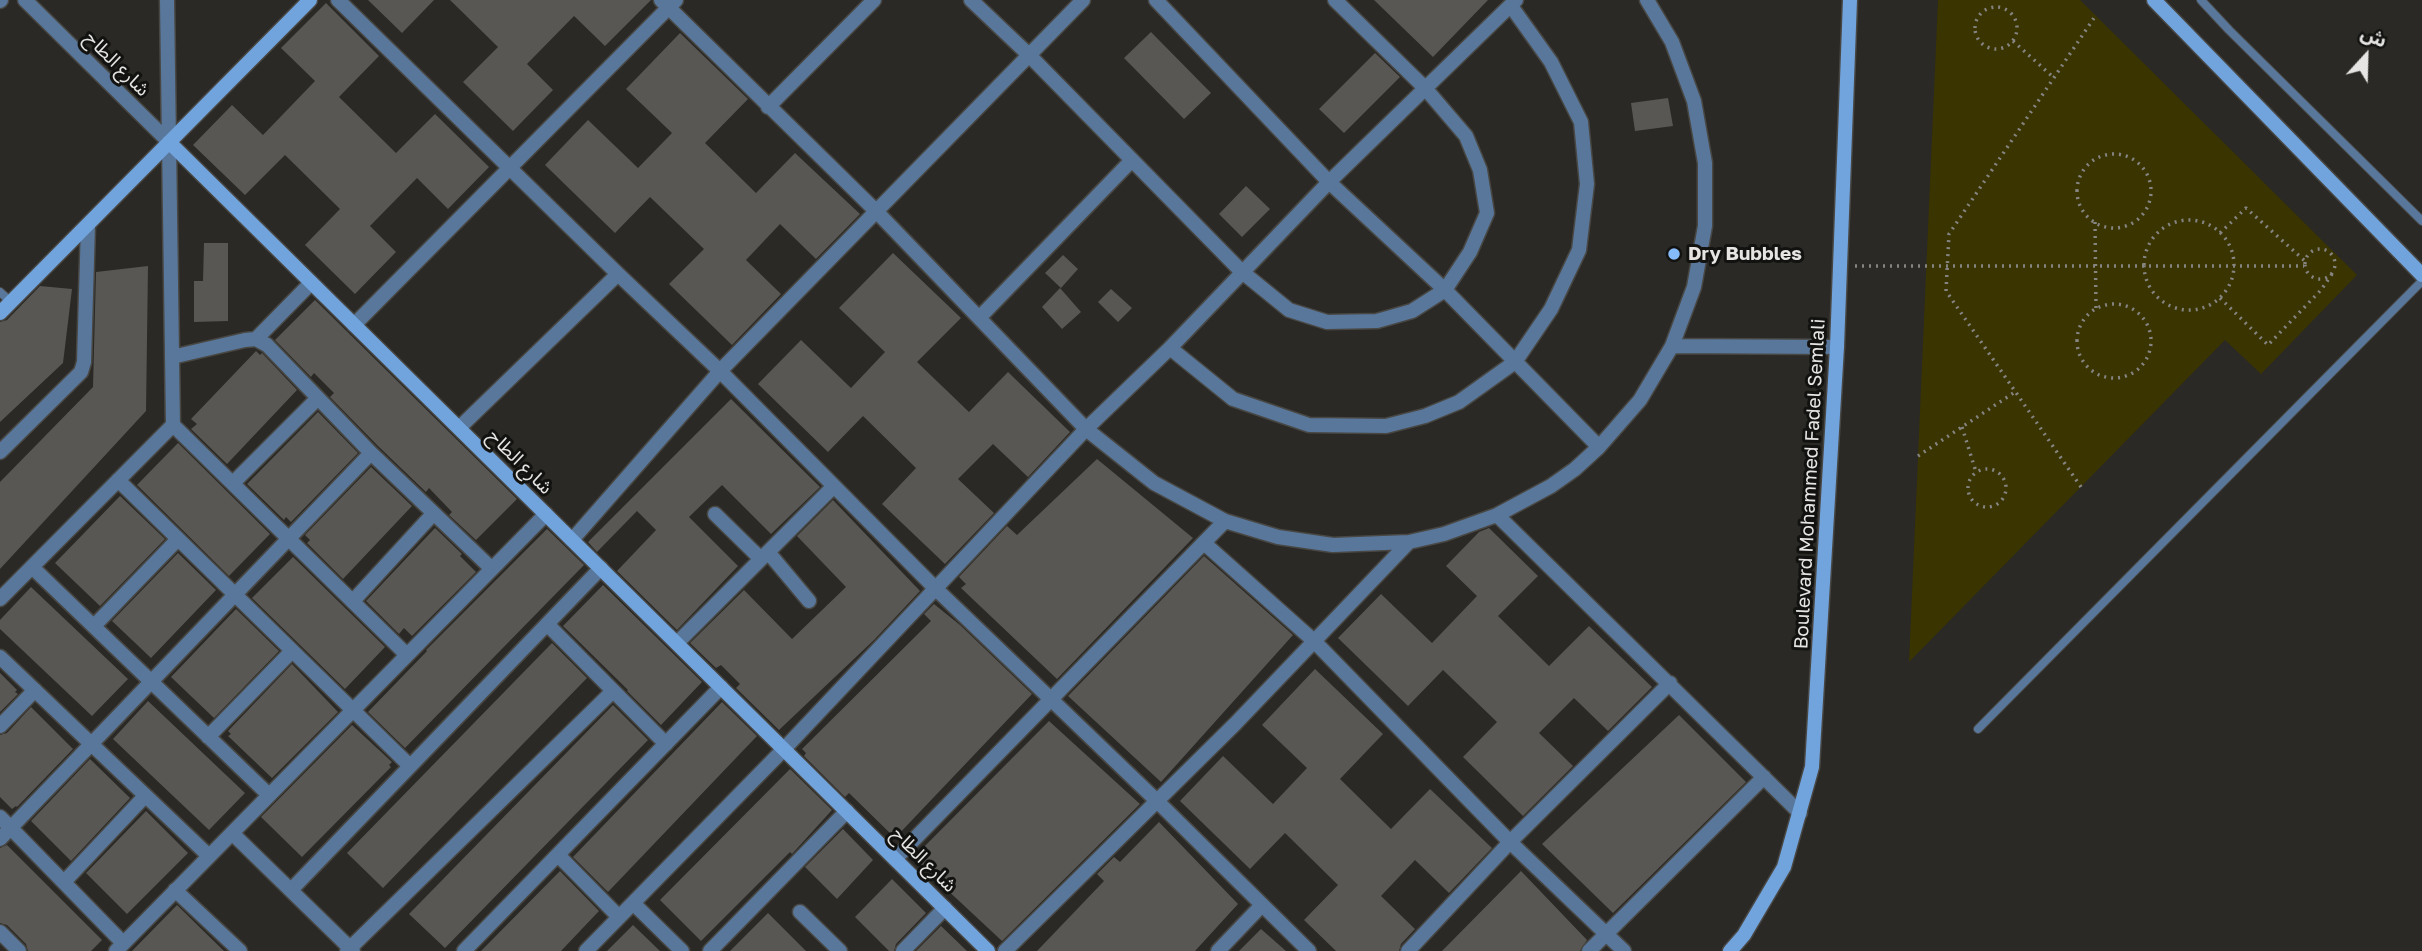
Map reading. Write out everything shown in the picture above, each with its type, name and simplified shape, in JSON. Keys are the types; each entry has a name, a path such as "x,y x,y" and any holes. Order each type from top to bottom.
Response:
{"street":[{"name":"شارع الطاح","path":"25,0 988,951"},
{"path":"167,0 173,425 407,655"},
{"path":"0,313 310,0"},
{"path":"338,0 720,371 935,588 1157,801 1308,951"},
{"path":"768,107 874,0"},
{"path":"971,0 1028,54 1241,271 1289,310 1326,322 1377,321 1412,311 1445,290 1470,252 1487,213 1480,170 1466,136 1425,88 1335,0"},
{"path":"572,540 720,371 1083,0"},
{"path":"1156,0 1329,181 1445,290 1599,447"},
{"path":"354,325 668,3 768,107 876,211 1086,429 1154,483 1225,521 1278,537 1333,545 1409,542 1444,534 1497,515 1551,486 1575,469 1599,447 1640,400 1672,346 1694,287 1701,250 1705,226 1705,163 1694,101 1672,42 1647,0"},
{"name":"Boulevard Mohammed Fadel Semlali","path":"1730,951 1744,935 1784,867 1812,767 1837,347 1850,0"},
{"path":"2154,0 2422,275"},
{"path":"586,951 784,749 1086,429 1171,348 1329,181 1513,3 1550,62 1581,121 1587,184 1579,250 1551,309 1515,362 1459,402 1424,416 1386,426 1309,425 1233,399 1171,348"},
{"path":"979,318 1132,160"},
{"path":"0,452 81,372 84,362 88,225"},
{"path":"459,429 618,274"},
{"path":"256,339 312,283"},
{"path":"172,357 245,340 256,339 267,345 371,453 492,569"},
{"path":"1672,346 1837,347"},
{"path":"233,483 317,399"},
{"path":"2,594 173,425"},
{"path":"0,839 371,453"},
{"path":"118,480 410,766"},
{"path":"677,643 834,486"},
{"path":"353,601 433,514"},
{"path":"0,817 64,882 120,947 546,514"},
{"path":"715,514 764,556 809,601"},
{"path":"1497,515 1800,813"},
{"path":"895,859 1225,521"},
{"path":"94,626 178,539"},
{"path":"1005,951 1157,801 1409,542"},
{"path":"1204,543 1314,641 1510,842 1624,951"},
{"path":"32,567 269,795"},
{"path":"290,890 601,568"},
{"path":"547,625 666,744"},
{"path":"208,737 292,651"},
{"path":"0,657 209,856"},
{"path":"1408,951 1510,842 1670,683"},
{"path":"464,951 721,687"},
{"path":"0,726 35,690"},
{"path":"232,833 350,950 613,691"},
{"path":"1589,951 1764,777"},
{"path":"64,882 145,796"},
{"path":"710,951 847,811"},
{"path":"558,855 619,917"},
{"path":"175,890 236,950"},
{"path":"633,903 682,951"},
{"path":"1217,951 1262,905"},
{"path":"903,951 946,908"},
{"path":"800,912 840,951"},
{"path":"0,932 19,951"}],"lane":[{"path":"2201,0 2422,221"},
{"path":"1978,729 2422,281"},
{"path":"0,292 11,302"}],"path":[{"path":"1990,7 2005,8 2011,12 2018,30 2013,41 1999,49 1986,47 1976,36 1979,15 1990,7"},
{"path":"2081,487 1946,291 1949,234 2096,15"},
{"path":"2013,41 2054,78"},
{"path":"2106,154 2119,154 2141,165 2151,188 2146,211 2138,219 2115,228 2095,222 2084,213 2078,202 2079,178 2085,167 2106,154"},
{"path":"2220,233 2246,208 2305,263 2309,275 2323,279 2332,274"},
{"path":"2188,220 2203,222 2220,233 2228,241 2234,256 2229,286 2220,298 2191,310 2164,302 2147,280 2144,266 2152,239 2174,222 2188,220"},
{"path":"2095,222 2096,309"},
{"path":"2220,298 2268,345 2321,290 2336,266 2335,260 2326,250 2311,252 2305,263"},
{"path":"1840,266 2234,266 2305,263"},
{"path":"2106,305 2131,308 2148,326 2150,350 2146,361 2138,370 2127,376 2104,377 2084,364 2078,353 2079,329 2085,318 2096,309 2106,305"},
{"path":"1918,456 2015,392"},
{"path":"1962,427 1976,472"},
{"path":"1989,469 2003,478 2006,490 1996,505 1978,505 1969,495 1968,482 1976,472 1989,469"}],"shaded area":[{"path":"1938,0 2080,0 2357,275 2261,374 2225,340 1909,662"}],"building":[{"path":"368,0 434,0 402,33"},
{"path":"450,0 651,0 605,46 574,16 527,64 553,90 513,131 463,82 498,47"},
{"path":"1374,0 1488,0 1433,57"},
{"path":"326,3 379,56 339,97 396,153 435,114 489,167 448,209 417,178 370,226 396,252 355,294 305,245 340,209 285,155 245,195 193,145 232,105 263,135 315,81 281,48"},
{"path":"1151,32 1211,93 1184,119 1124,58"},
{"path":"680,33 748,99 705,143 756,193 795,153 860,214 816,259 780,224 746,260 781,294 732,345 669,284 704,249 650,197 615,233 545,165 588,120 638,168 672,133 626,89"},
{"path":"1375,53 1400,77 1344,133 1319,109"},
{"path":"1668,98 1673,126 1635,131 1631,103"},
{"path":"1246,186 1270,209 1242,237 1219,214"},
{"path":"204,243 228,243 228,321 194,322 194,281 203,281"},
{"path":"893,253 961,318 917,362 969,412 1008,372 1070,432 1028,477 993,444 958,479 994,513 945,564 882,504 916,468 863,416 828,452 758,384 801,340 851,388 885,352 839,308"},
{"path":"1063,255 1078,269 1061,288 1045,273"},
{"path":"148,266 146,411 0,569 0,482 93,387 96,272"},
{"path":"40,286 72,289 63,363 0,422 0,322 7,320"},
{"path":"1060,288 1081,312 1062,329 1042,307"},
{"path":"1111,289 1132,308 1118,322 1098,302"},
{"path":"315,300 517,499 476,540 449,515 452,512 429,488 426,492 330,397 334,393 314,373 311,377 275,340"},
{"path":"256,351 260,355 262,353 297,390 227,464 191,429 197,424 191,419"},
{"path":"731,399 820,487 771,534 722,485 689,517 738,566 677,630 617,571 656,530 637,511 597,552 588,542"},
{"path":"318,412 358,453 291,522 286,517 284,520 247,484"},
{"path":"178,443 270,534 229,576 137,485"},
{"path":"1097,459 1193,538 1057,679 961,588 966,584 959,577 1007,526 1017,535"},
{"path":"371,467 412,506 343,579 307,543 310,540 305,535"},
{"path":"120,496 165,539 100,606 55,563"},
{"path":"833,500 920,591 874,640 779,730 736,688 740,684 721,665 716,668 690,643 744,590 792,639 846,587 797,536"},
{"path":"435,528 476,572 412,636 404,628 399,634 366,601"},
{"path":"1489,528 1538,576 1498,616 1549,666 1589,626 1652,687 1608,731 1574,698 1539,733 1573,766 1523,816 1463,757 1497,722 1443,670 1408,706 1338,638 1381,594 1432,643 1477,596 1446,566 1479,532"},
{"path":"547,529 584,565 405,748 368,712"},
{"path":"178,553 216,590 151,658 112,621"},
{"path":"1204,556 1293,635 1161,782 1068,696"},
{"path":"293,557 385,647 345,689 252,598"},
{"path":"603,585 702,682 661,725 563,626"},
{"path":"31,587 128,679 92,716 0,629 0,620"},
{"path":"934,604 960,625 1032,694 895,838 849,793 845,797 804,756 806,753 802,749 931,621 924,614"},
{"path":"236,609 279,651 214,718 171,677"},
{"path":"552,643 587,678 383,888 347,853"},
{"path":"292,664 338,712 272,778 228,736 231,734 228,731"},
{"path":"1315,669 1383,734 1340,779 1391,829 1430,789 1492,848 1449,893 1415,860 1381,896 1415,929 1401,944 1399,951 1336,951 1304,920 1338,885 1285,833 1250,869 1180,801 1223,756 1273,804 1307,768 1262,725"},
{"path":"0,673 18,694 0,712"},
{"path":"148,701 245,793 209,830 113,739"},
{"path":"722,702 757,736 608,892 573,857"},
{"path":"613,705 648,740 445,948 409,914"},
{"path":"31,707 73,749 12,809 0,797 0,735 7,733"},
{"path":"1679,715 1746,782 1613,913 1542,844"},
{"path":"1049,721 1140,804 1002,941 913,858"},
{"path":"352,725 392,762 389,765 391,767 302,857 261,817"},
{"path":"90,759 130,798 71,861 31,821"},
{"path":"790,769 832,810 792,854 790,852 701,941 660,900"},
{"path":"146,811 188,853 127,914 86,873"},
{"path":"1159,822 1238,904 1195,951 1037,951 1104,881 1097,874 1114,857 1120,862"},
{"path":"843,829 873,860 837,899 805,867"},
{"path":"7,845 102,940 91,951 28,951 26,944 7,925 0,923 0,848"},
{"path":"560,871 599,911 561,951 481,951"},
{"path":"1521,871 1587,940 1580,951 1442,951"},
{"path":"892,879 926,913 896,944 894,951 889,951 855,917"},
{"path":"177,905 179,907 224,951 132,951"},
{"path":"768,913 806,951 730,951"},
{"path":"633,925 660,951 607,951"},
{"path":"941,926 967,951 916,951"},
{"path":"1261,929 1286,951 1239,951"}],"place":[{"name":"Dry Bubbles","path":"1674,254"}]}
